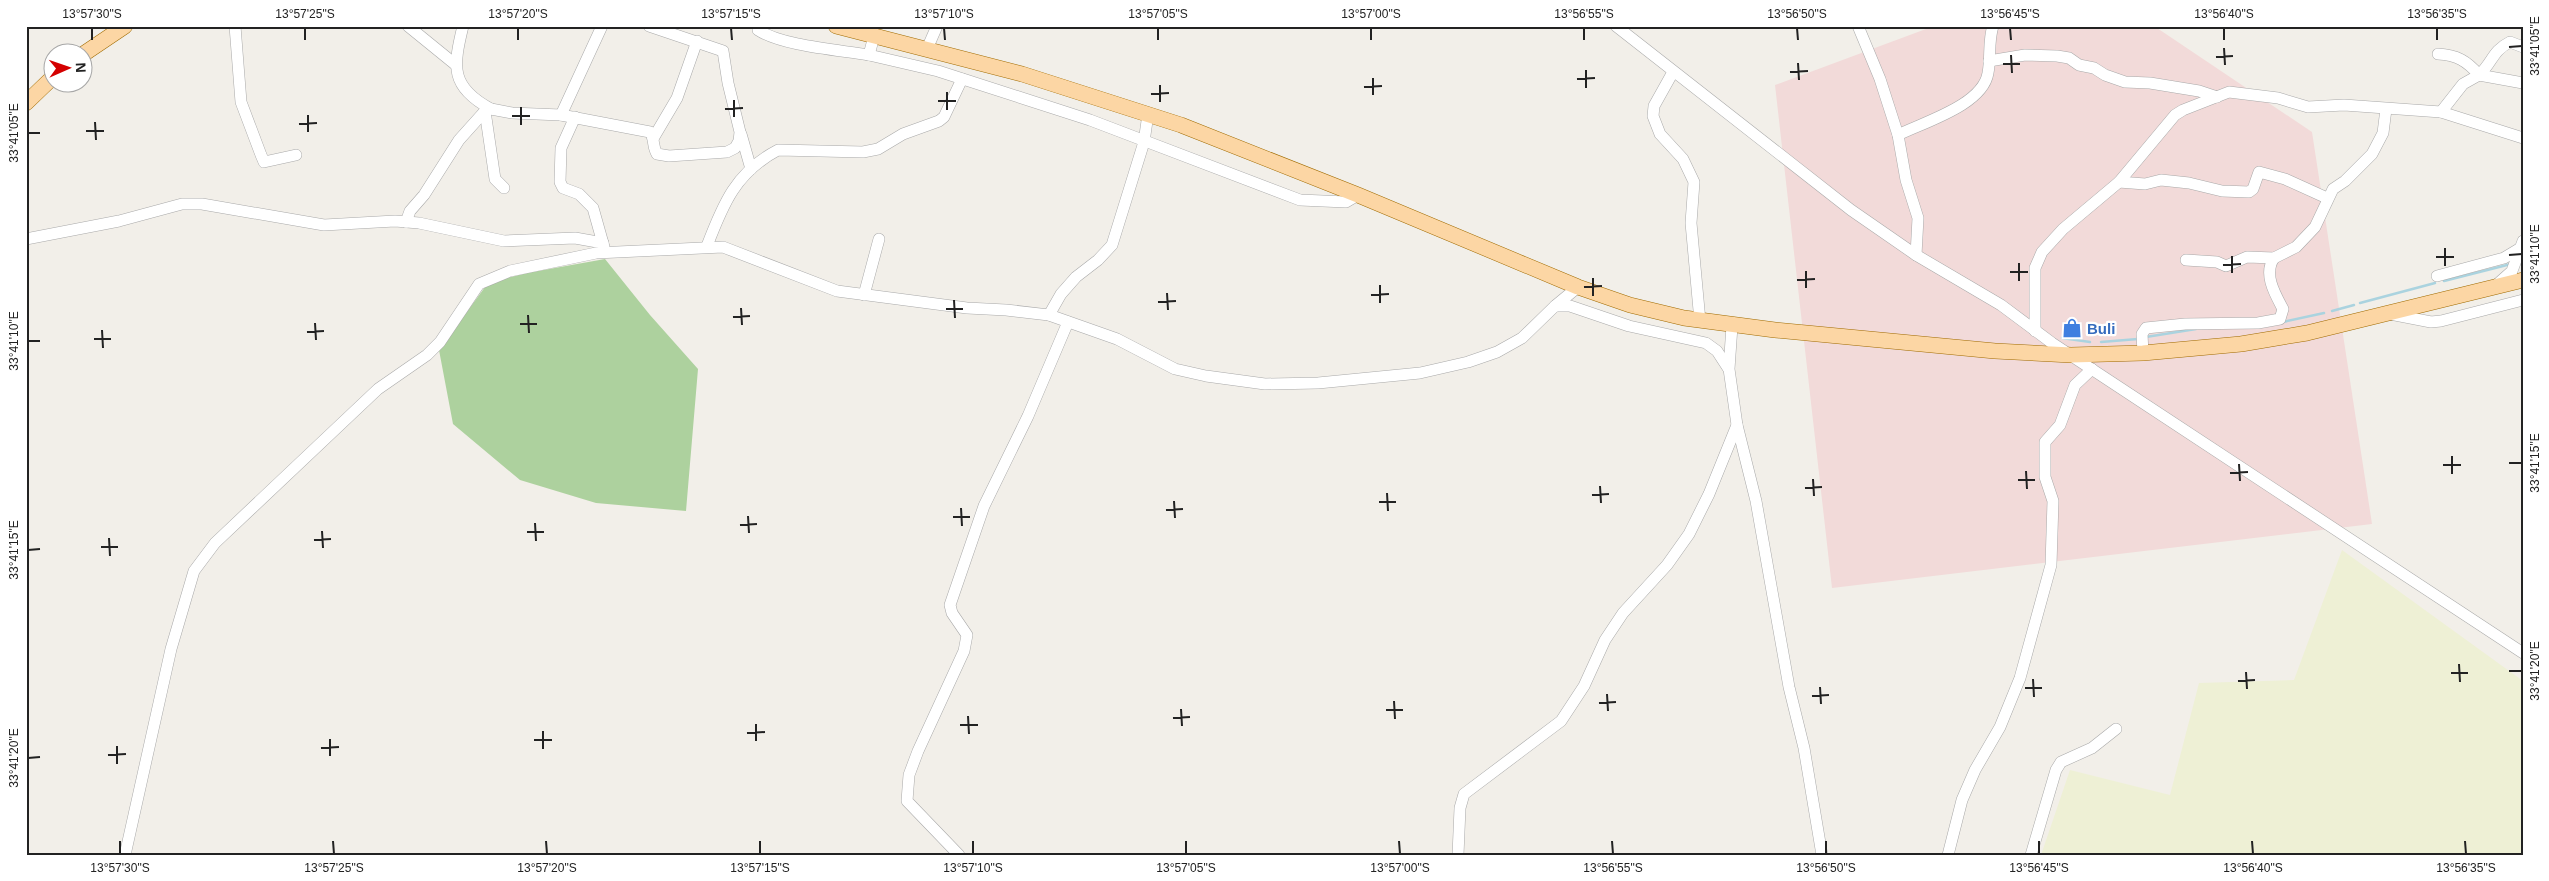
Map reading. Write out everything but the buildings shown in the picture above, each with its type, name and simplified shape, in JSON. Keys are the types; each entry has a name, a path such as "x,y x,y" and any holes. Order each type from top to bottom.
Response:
{"main road":[{"path":"92,48 125,26"},
{"path":"836,26 1022,74 1148,114 1236,146 1358,195 1578,287 1630,305 1700,321 1732,326 1995,351 2071,355 2143,353 2275,339 2390,314 2523,280"},
{"path":"26,103 42,88"}],"street":[{"path":"235,26 241,102 264,162 296,154"},
{"path":"408,26 456,64"},
{"path":"463,26 457,50 456,64 460,84 472,99 488,110 562,114 650,132 654,137"},
{"path":"562,114 602,26"},
{"path":"649,26 723,51 728,83 751,169"},
{"path":"758,26 758,30 765,35 803,44 869,55 962,78 1090,120 1300,200 1346,202 1358,195"},
{"path":"926,49 937,26"},
{"path":"1616,26 1672,72 1851,210 1916,255 2001,305 2035,331 2523,653"},
{"path":"1858,26 1880,78 1898,135 1906,180 1918,218 1916,255"},
{"path":"1898,135 1966,103 1986,80 1993,26"},
{"path":"869,55 874,36"},
{"path":"697,42 677,98 654,137 653,148 657,154 669,156 727,152 735,148 739,141 740,132"},
{"path":"2441,112 2464,84 2480,75 2498,48 2510,42 2523,47"},
{"path":"2438,54 2454,55 2470,64 2480,75 2523,84"},
{"path":"1989,61 2024,55 2057,56 2069,58 2079,65 2094,68 2105,75 2125,82 2150,83 2199,91 2217,97"},
{"path":"1672,72 1654,106 1653,116 1660,134 1683,159 1694,182 1691,223 1700,321"},
{"path":"707,246 724,203 751,169 778,150 863,152 878,149 903,134 939,121 944,117 962,78"},
{"path":"2035,331 2035,268 2039,257 2063,229 2119,182 2175,115 2183,110 2229,92 2278,98 2308,107 2338,105 2441,112 2523,138"},
{"path":"2186,260 2217,262 2226,266 2247,257 2274,258 2296,247 2315,227 2332,189 2345,181 2372,154 2383,132 2386,109"},
{"path":"488,110 495,179 504,188"},
{"path":"406,222 410,211 424,195 459,140 488,110"},
{"path":"1049,315 1061,294 1076,277 1098,260 1112,245 1144,142 1148,114"},
{"path":"575,117 561,148 560,182 563,188 579,194 593,208 604,247"},
{"path":"2119,182 2145,184 2161,180 2189,183 2222,191 2250,192 2259,172 2285,179 2328,198"},
{"path":"26,239 119,221 182,204 202,204 324,225 344,225 378,220 406,222 504,241 575,238 604,247"},
{"path":"864,295 879,239"},
{"path":"2438,276 2504,258 2521,245"},
{"path":"2493,287 2512,271 2521,245"},
{"path":"125,855 171,649 197,564 215,543 378,389 427,355 440,342 479,284 510,271 604,247 723,246 837,290 967,308 1049,315 1117,339 1175,368 1227,380 1295,384 1420,372 1468,362 1497,352 1522,338 1578,287"},
{"path":"2143,353 2142,334 2146,328 2185,324 2258,323 2280,318 2283,309 2271,288 2270,264 2274,258"},
{"path":"2390,314 2430,322 2441,322 2523,300"},
{"path":"1555,306 1570,306 1629,326 1706,343 1717,351 1729,369"},
{"path":"959,855 940,838 907,801 909,775 964,651 968,635 952,613 950,605 978,522 1028,416 1068,322"},
{"path":"1732,326 1729,369 1737,425 1756,501 1789,687 1804,748 1822,855"},
{"path":"1948,855 1962,800 2000,727 2020,678 2051,565 2053,500 2045,477 2045,442 2060,425 2076,385 2092,369"},
{"path":"1458,855 1460,808 1464,794 1561,721 1584,686 1605,640 1619,620 1667,565 1689,534 1709,494 1737,425"},
{"path":"2031,855 2056,770 2061,762 2092,748 2116,729"}],"shaded area":[{"name":"Buli","path":"1934,26 2154,26 2312,132 2372,524 1832,588 1775,85"}],"green space":[{"path":"605,259 650,315 698,369 686,511 596,503 520,480 453,424 439,350 488,283 527,273"},
{"path":"2342,550 2523,681 2523,855 2041,855 2070,770 2170,795 2199,683 2294,680"}],"waterway":[{"path":"2444,281 2511,264"},
{"path":"2360,303 2435,283"},
{"path":"2332,311 2354,305"},
{"path":"2283,322 2324,313"},
{"path":"2146,337 2196,329"},
{"path":"2062,338 2090,342"},
{"path":"2101,342 2138,339"}],"place":[{"name":"Buli","path":"2072,328"}]}
